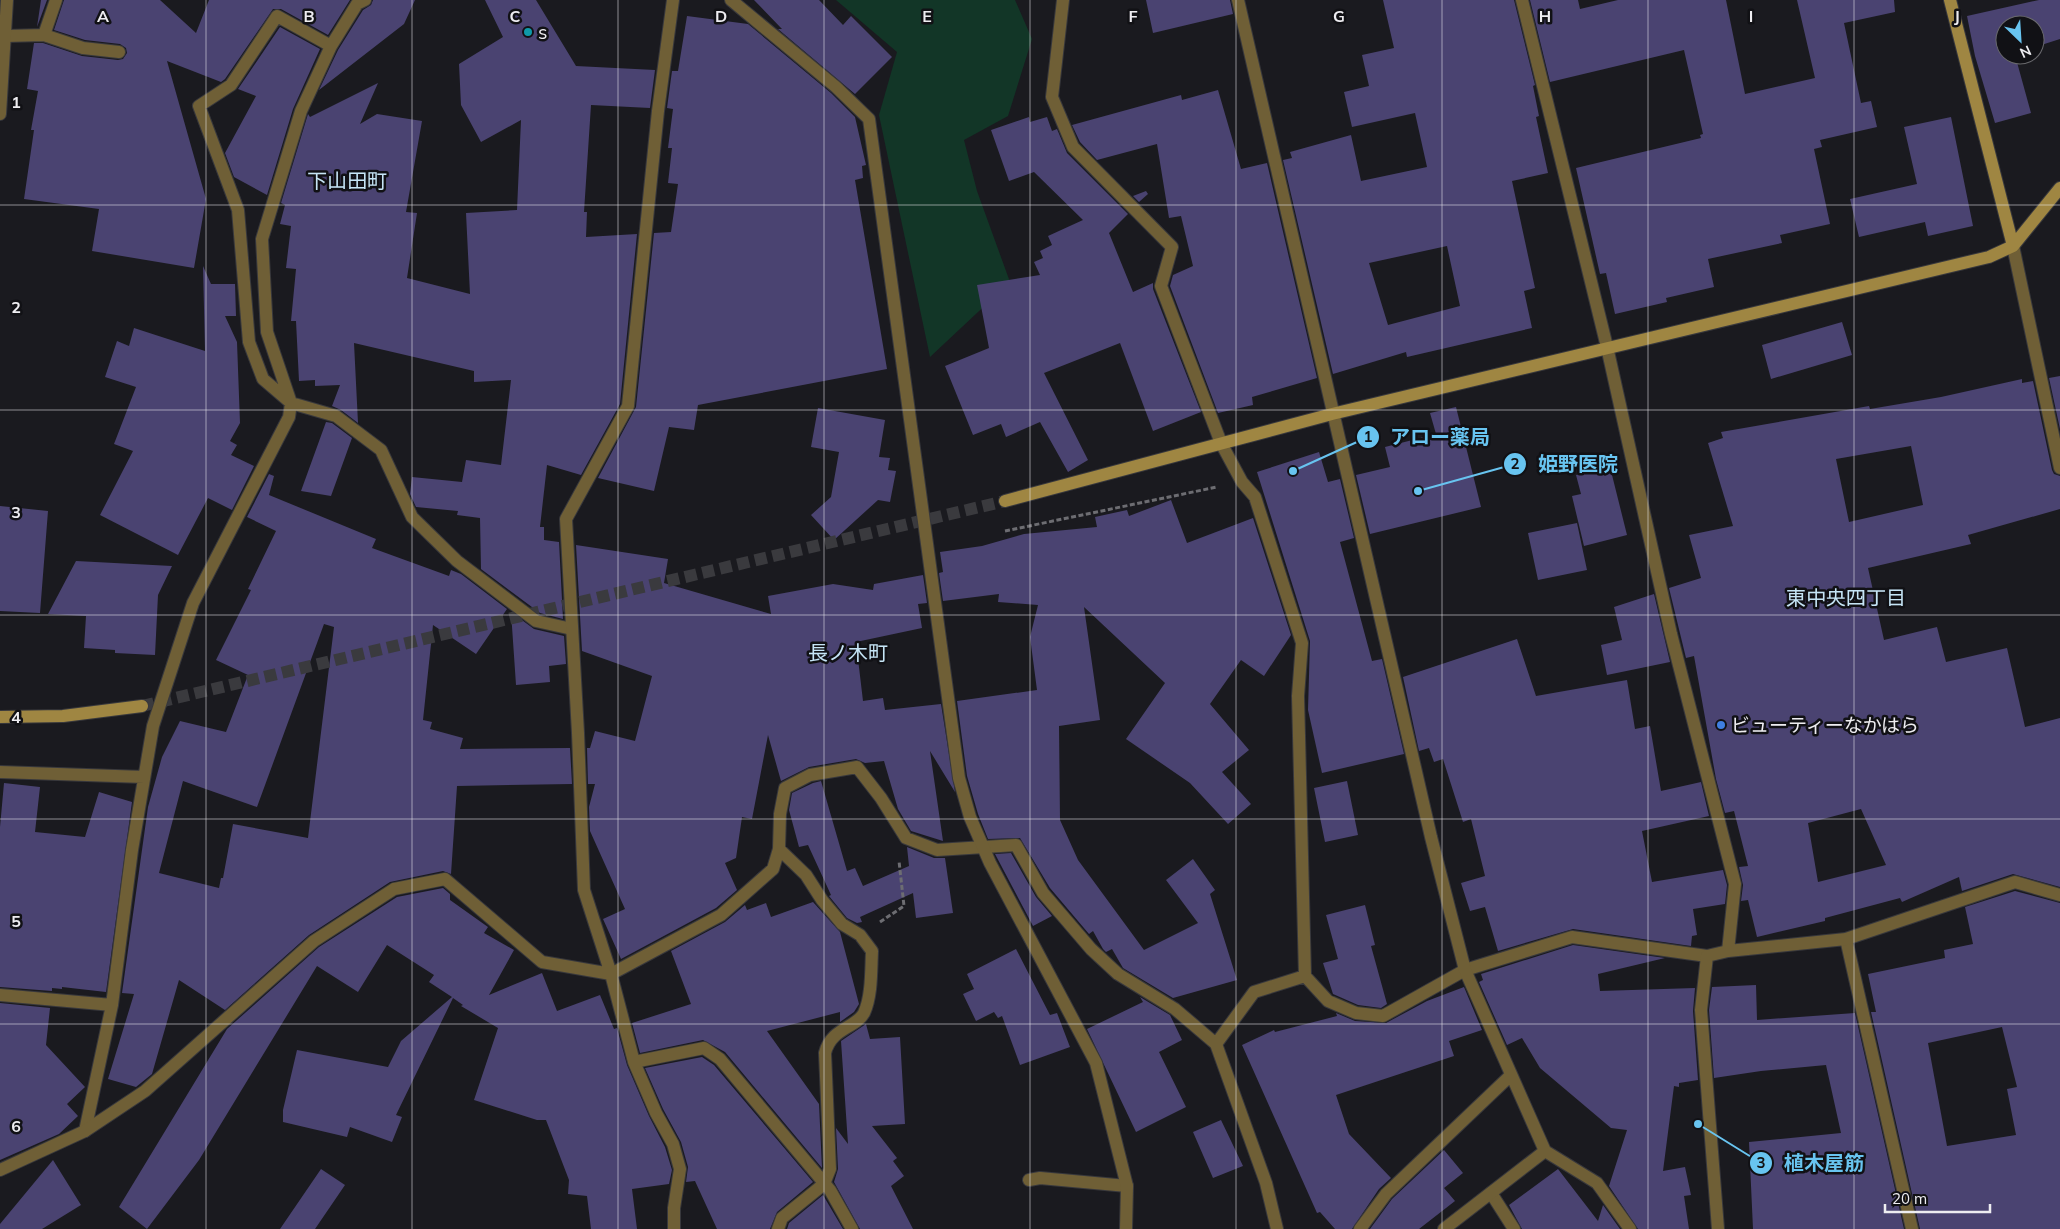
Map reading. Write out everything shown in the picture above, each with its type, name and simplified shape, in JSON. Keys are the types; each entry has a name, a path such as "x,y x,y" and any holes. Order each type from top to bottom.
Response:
{"street":[{"path":"0,114 7,0"},
{"path":"44,35 56,0"},
{"path":"86,1131 112,1006 132,850 152,726 193,603 289,416 291,403 267,332 262,239 301,111 331,46 357,4 365,0"},
{"path":"673,0 658,111 628,406 566,519 578,732 584,890 611,974 634,1062 672,1144 680,1169 674,1208 674,1229"},
{"path":"731,0 836,87 869,119 959,778 970,817 982,846 1096,1063 1127,1186 1126,1229"},
{"path":"1063,0 1052,97 1073,146 1172,247 1161,286 1222,443 1242,482 1255,498 1302,643 1298,696 1305,976 1328,1000 1356,1013 1383,1016 1465,970 1572,937 1706,956 1728,951 1846,939 2015,882 2060,894"},
{"path":"1238,0 1431,838 1465,970 1545,1152 1597,1183 1630,1229"},
{"path":"1522,0 1606,347 1671,634 1735,884 1728,951"},
{"path":"1950,0 2013,246 2060,468"},
{"path":"331,46 277,16 231,84 198,106 238,210 249,342 263,379 291,403 336,416 381,450 412,518 456,561 536,621 572,629"},
{"path":"5,36 44,35 83,48 119,52"},
{"path":"1005,501 1332,414 1989,257 2013,246 2060,188"},
{"path":"0,717 63,716 142,706"},
{"path":"0,1170 86,1131 144,1091 314,941 394,889 445,879 542,962 611,974 721,915 773,870 779,849 780,814 785,788 810,775 857,767 881,798 906,838 937,850 1016,845 1043,893 1091,949 1118,974 1175,1009 1216,1044 1263,1174 1277,1229"},
{"path":"0,772 144,778"},
{"path":"778,1229 782,1218 824,1184 830,1169 825,1053 828,1041 863,1014 869,987 872,951 860,935 842,924 822,900 806,875 779,849"},
{"path":"1846,939 1912,1229"},
{"path":"1706,956 1701,1010 1718,1229"},
{"path":"1216,1044 1254,992 1305,976"},
{"path":"0,995 112,1006"},
{"path":"634,1062 704,1048 720,1059 824,1184 852,1229"},
{"path":"1360,1229 1386,1194 1511,1075"},
{"path":"1444,1229 1545,1152"},
{"path":"1029,1180 1040,1178 1127,1186"},
{"path":"1491,1193 1514,1229"}],"path":[{"path":"1005,531 1242,482"},
{"path":"860,935 904,906 898,850 906,838"}],"green space":[{"path":"836,0 1015,0 1032,39 1008,116 964,140 977,191 1010,282 930,357 879,115 897,52"}],"building":[{"path":"41,0 47,0 37,27"},
{"path":"64,0 160,0 196,33 209,0 350,0 328,35 281,9 273,9 225,79 221,82 167,61 206,199 194,268 92,251 99,209 24,199 34,130 31,130 38,91 27,89 34,43 43,43 82,56 118,60 123,59 127,53 126,48 120,44 85,40 54,30"},
{"path":"373,0 415,0 404,24 319,90 338,50 363,10 371,5"},
{"path":"485,0 536,0 576,66 655,70 650,108 591,105 584,212 587,212 586,237 637,234 620,404 581,475 547,465 540,527 544,527 544,540 559,542 563,619 540,613 481,569 480,518 457,515 458,511 416,507 410,494 412,477 462,482 466,460 501,465 511,380 474,382 474,371 354,343 358,423 341,410 332,406 340,385 315,386 315,380 299,381 296,321 291,321 296,269 286,268 291,226 280,224 285,205 281,203 308,114 310,117 378,83 360,124 377,114 422,121 406,212 417,213 407,278 470,294 466,213 517,210 521,120 481,142 461,105 459,64 503,37"},
{"path":"754,0 819,0 843,25 851,16 892,57 855,94 778,29 782,29"},
{"path":"1146,0 1230,0 1233,14 1153,33"},
{"path":"1383,0 1514,0 1535,85 1533,86 1539,116 1536,117 1548,173 1512,181 1535,288 1524,291 1532,328 1407,357 1406,352 1333,374 1283,160 1292,158 1290,152 1351,135 1361,181 1427,167 1415,113 1352,127 1344,92 1369,86 1362,55 1394,48","holes":["1447,246 1460,306 1388,325 1369,263"]},
{"path":"1530,0 1578,0 1580,9 1618,0 1726,0 1745,94 1815,78 1797,0 1894,0 1895,12 1844,23 1861,103 1871,101 1877,127 1820,140 1822,147 1814,149 1830,224 1780,235 1782,243 1708,259 1714,287 1666,298 1667,302 1615,314 1606,273 1600,274 1576,168 1701,138 1700,135 1703,134 1684,50 1550,82"},
{"path":"2039,0 2060,0 2060,39 2045,44 2045,15 1995,15 1995,65 2018,65 2031,113 1995,123 1975,56 1967,16"},
{"path":"687,16 748,24 831,93 855,117 866,165 862,166 863,178 855,180 887,369 698,405 694,430 669,427 654,491 598,478 636,407 654,233 671,232 678,184 668,183 672,148 668,148 673,109 667,108 672,71 678,71"},
{"path":"280,27 320,49 293,109 267,195 234,177 225,153 256,96 238,89"},
{"path":"1218,90 1241,169 1267,163 1317,378 1252,397 1253,405 1218,413 1170,286 1173,275 1193,266 1181,216 1169,218 1157,144 1097,160 1080,142 1072,125 1181,95 1182,100"},
{"path":"1029,117 1030,122 1047,117 1052,131 1057,129 1067,153 1128,214 1109,233 1133,292 1153,283 1153,289 1201,412 1153,431 1120,343 1044,373 1088,460 1068,472 1040,422 1006,437 1001,424 973,435 945,366 989,348 977,285 1040,275 1034,262 1043,258 1040,251 1052,245 1048,236 1083,220 1034,172 1009,181 991,130"},
{"path":"1951,117 1973,226 1928,236 1925,222 1859,237 1850,199 1917,184 1904,127"},
{"path":"1146,191 1148,194 1139,202 1133,196"},
{"path":"203,266 211,284 235,284 236,316 225,316 237,342 240,423 230,441 237,445 231,455 254,466 232,510 208,498 178,555 100,515 133,451 114,444 136,387 105,377 117,341 129,346 134,328 205,351"},
{"path":"1842,322 1852,355 1771,379 1762,345"},
{"path":"2060,376 2060,429 2049,378"},
{"path":"2022,379 2022,383 2033,381 2052,470 2054,474 2060,476 2060,509 1968,535 1971,544 1868,568 1884,640 1937,627 1946,662 2007,648 2025,727 2060,718 2060,887 2013,874 1962,891 1959,877 1902,902 1900,898 1825,918 1825,921 1757,937 1748,900 1741,901 1743,885 1739,867 1748,866 1734,811 1725,813 1716,779 1694,656 1686,658 1669,588 1701,578 1689,535 1733,526 1708,443 1723,438 1721,432 1869,406 1870,409 1941,397","holes":["1911,446 1923,505 1849,522 1836,459","1861,809 1886,865 1818,882 1808,823"]},
{"path":"1456,407 1481,507 1370,534 1356,475 1390,467 1385,447 1436,434 1430,413"},
{"path":"818,408 885,420 879,457 890,458 888,470 896,471 890,502 878,500 834,540 811,515 831,497 839,452 811,447"},
{"path":"326,422 332,423 352,438 331,496 301,491"},
{"path":"1319,452 1328,482 1340,479 1354,538 1340,542 1372,661 1382,659 1404,754 1322,773 1308,710 1310,641 1257,472"},
{"path":"1610,467 1627,535 1584,546 1572,496 1581,494 1576,475"},
{"path":"269,474 274,476 269,495 376,539 372,548 449,576 451,570 461,574 507,609 476,654 433,625 423,720 432,722 430,729 463,738 460,749 570,748 572,784 457,786 451,874 443,871 390,882 309,935 225,1010 179,980 152,1074 136,1087 108,1079 134,994 122,993 148,807 162,757 180,721 226,732 248,675 216,660 251,590 248,589 276,531 247,517","holes":["324,624 334,627 308,838 233,824 223,878 221,878 219,888 159,873 183,781 257,807"]},
{"path":"1171,500 1187,543 1253,518 1291,635 1264,676 1241,660 1210,704 1249,750 1222,772 1251,804 1228,824 1190,783 1126,739 1165,683 1084,607 1100,720 1059,726 1060,820 1078,860 1144,950 1198,923 1166,880 1193,859 1215,890 1210,894 1237,980 1173,998 1123,968 1112,949 1106,952 1103,949 1093,931 1089,934 1050,888 1020,838 988,839 978,814 967,776 957,701 1037,690 1030,637 1038,605 998,602 999,594 943,601 939,573 943,572 940,552 982,546 1024,534 1097,527 1095,517 1127,510 1129,516"},
{"path":"0,506 48,511 40,613 0,611"},
{"path":"1577,523 1587,570 1538,580 1528,533"},
{"path":"576,545 668,559 664,583 771,614 768,596 833,584 873,590 874,584 923,575 927,603 918,604 922,628 856,642 863,701 883,698 885,710 941,704 955,792 930,751 943,841 911,831 898,809 884,761 865,763 856,759 809,767 781,781 768,735 752,819 742,817 736,858 725,863 737,890 716,908 621,959 603,919 625,909 590,831 589,807 595,784 588,784 587,748 590,748 595,731 635,741 652,676 582,651"},
{"path":"76,561 172,566 158,595 155,655 115,653 115,650 84,648 86,616 48,614"},
{"path":"1654,594 1670,662 1607,675 1601,645 1622,640 1614,607"},
{"path":"511,612 534,629 564,636 566,664 549,666 550,682 516,685"},
{"path":"1517,639 1536,696 1627,680 1635,729 1650,726 1661,791 1701,782 1709,816 1642,831 1652,882 1723,870 1727,885 1725,904 1693,909 1697,935 1692,936 1691,946 1573,929 1498,951 1485,907 1470,911 1461,883 1485,876 1471,819 1463,822 1443,759 1434,762 1429,748 1419,751 1403,677"},
{"path":"821,781 847,871 855,868 863,886 909,866 907,847 934,858 945,858 953,913 916,918 913,893 860,917 862,922 857,923 847,918 829,896 831,895 808,845 799,847 789,810 792,793"},
{"path":"1347,781 1358,835 1325,842 1314,788"},
{"path":"4,783 40,787 35,832 85,837 99,792 132,802 106,992 62,987 62,989 52,988 52,991 0,987 0,827"},
{"path":"1011,853 1036,897 1052,916 1033,926 995,854"},
{"path":"443,888 450,894 450,900 488,927 484,933 514,950 489,995 542,973 557,1011 600,995 614,1029 617,1028 627,1065 665,1147 672,1170 669,1184 632,1189 637,1229 591,1229 587,1196 568,1194 569,1180 546,1120 537,1120 474,1100 498,1028 461,1006 463,1005 453,998 396,1115 402,1117 392,1142 350,1127 347,1137 283,1122 283,1110 297,1050 388,1067 401,1041 452,997 429,982 434,975 387,945 358,992 317,966 199,1160 147,1229 119,1207 227,1029 319,947 397,897"},
{"path":"2015,891 2060,903 2060,1229 1920,1229 1871,1012 1876,1012 1868,974 1945,958 1944,950 1973,944 1965,907","holes":["2002,1027 2017,1087 2007,1089 2016,1135 1947,1146 1928,1043"]},
{"path":"813,902 840,932 859,1004 854,1012 840,1022 840,1012 767,1031 819,1104 822,1168 725,1052 703,1040 640,1053 632,1023 691,1004 671,951 725,922 745,905 747,910 766,903 771,917"},
{"path":"1365,905 1375,945 1371,946 1387,1004 1381,1008 1358,1005 1333,994 1323,963 1338,959 1326,915"},
{"path":"1573,945 1665,958 1598,974 1600,991 1695,988 1693,1011 1698,1080 1679,1083 1679,1087 1674,1086 1663,1171 1685,1167 1691,1195 1684,1196 1689,1229 1638,1229 1609,1186 1627,1130 1611,1128 1540,1068 1522,1038 1507,1045 1479,982 1483,980 1481,974"},
{"path":"1016,949 1050,1015 1057,1013 1070,1047 1020,1065 1002,1016 998,1018 994,1012 976,1021 963,994 974,989 967,974"},
{"path":"1756,985 1757,1020 1855,1013 1904,1229 1753,1229 1749,1142 1841,1133 1826,1065 1761,1071 1714,1078 1709,1010 1712,987"},
{"path":"1464,987 1482,1030 1449,1041 1454,1056 1336,1095 1349,1134 1391,1178 1379,1189 1352,1229 1335,1229 1320,1212 1317,1213 1242,1045 1274,1030 1275,1032 1337,1016 1336,1013 1355,1021 1386,1023 1427,1001"},
{"path":"1140,997 1170,1015 1182,1040 1159,1052 1186,1107 1136,1132 1087,1029 1143,1002"},
{"path":"0,1003 50,1008 46,1045 85,1087 67,1104 78,1116 59,1134 0,1160"},
{"path":"866,1024 870,1039 900,1037 905,1124 872,1126 897,1158 893,1161 904,1176 891,1186 913,1229 860,1229 834,1182 838,1169 836,1128 848,1144 841,1041"},
{"path":"702,1057 714,1065 813,1182 777,1212 770,1229 717,1229 695,1181 686,1182 688,1167 681,1142 663,1109 645,1068"},
{"path":"1221,1120 1243,1166 1213,1178 1193,1132"},
{"path":"1444,1150 1463,1173 1444,1188 1455,1201 1419,1229 1370,1229 1392,1199"},
{"path":"53,1160 81,1205 42,1229 0,1229 0,1224"},
{"path":"321,1169 345,1185 315,1229 280,1229"},
{"path":"1558,1169 1598,1221 1603,1205 1620,1229 1522,1229 1509,1205"},
{"path":"823,1195 843,1229 787,1229 789,1223"}],"tunnel":[{"path":"142,706 1005,501"}],"place":[{"name":"s","path":"528,32"},
{"name":"アロー薬局","path":"1293,471"},
{"name":"姫野医院","path":"1418,491"},
{"name":"ビューティーなかはら","path":"1721,725"},
{"name":"植木屋筋","path":"1698,1124"}],"district":[{"name":"下山田町","path":"347,180"},
{"name":"東中央四丁目","path":"1846,597"},
{"name":"長ノ木町","path":"848,652"}]}
